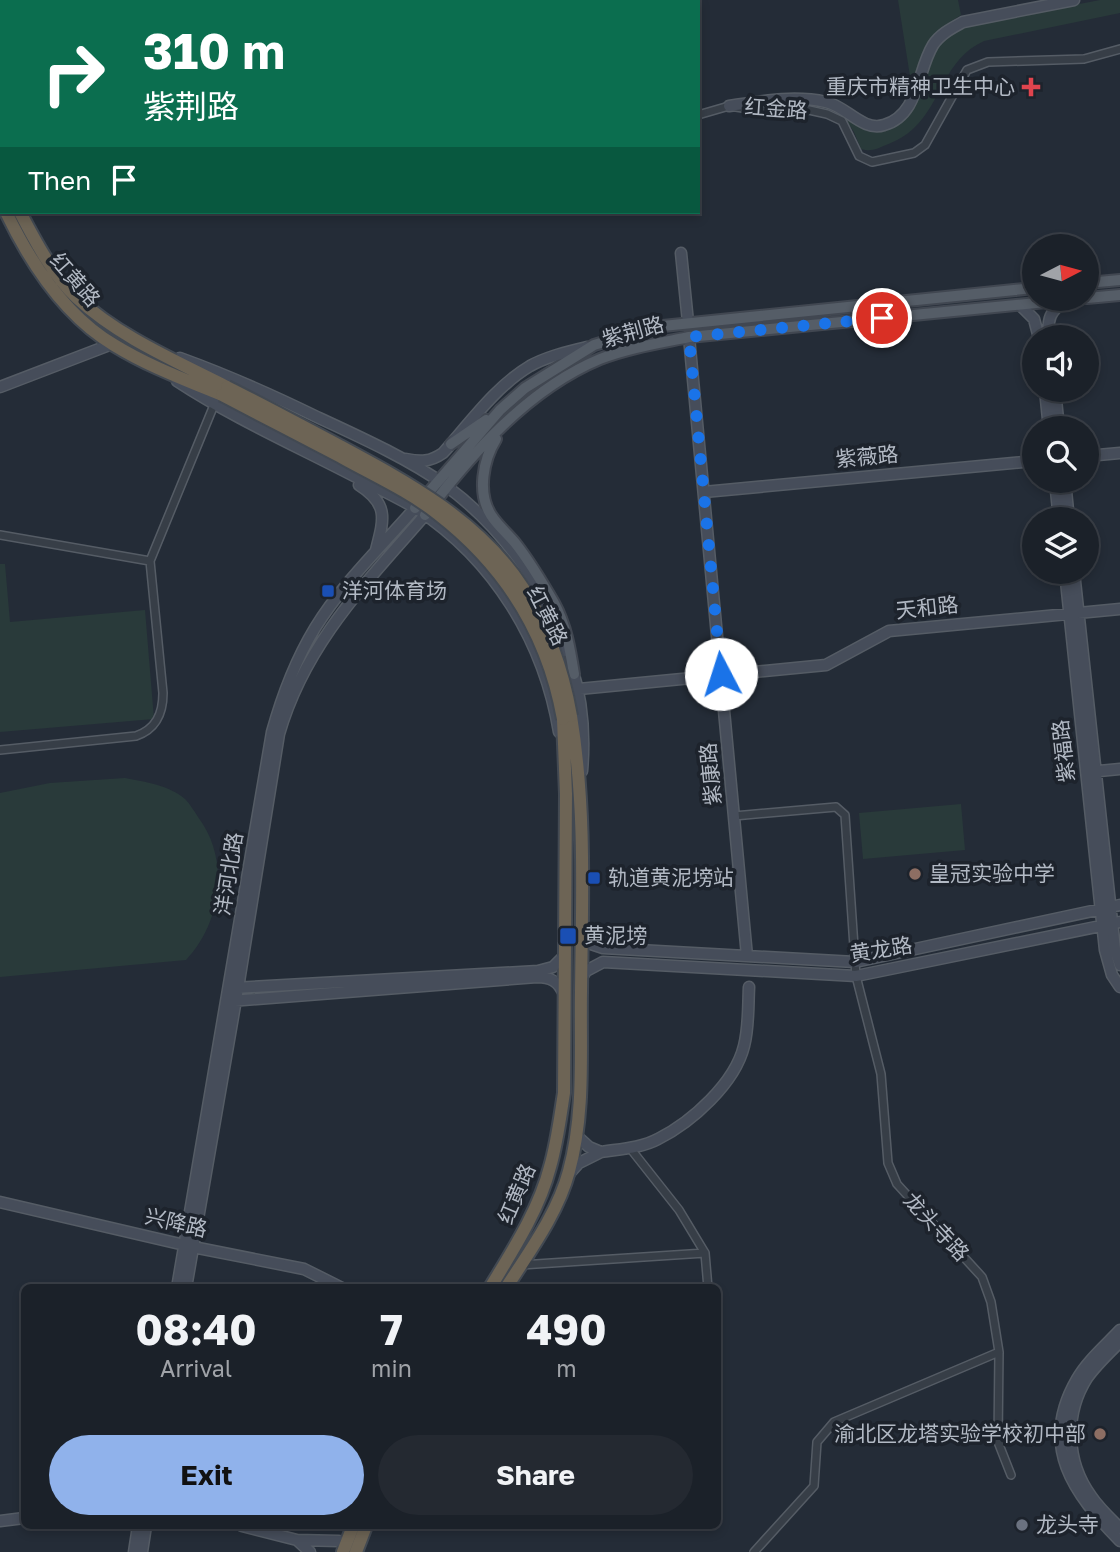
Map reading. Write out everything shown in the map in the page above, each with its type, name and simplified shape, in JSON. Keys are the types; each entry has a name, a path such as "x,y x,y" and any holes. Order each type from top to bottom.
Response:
{"highway":[{"name":"红黄路","path":"7,214 18,237 63,302 112,344 221,396 398,488 437,513 492,564 514,592 532,622 567,717 580,792 580,1093 577,1136 568,1174 549,1218 509,1284"},
{"name":"红黄路","path":"21,214 54,268 76,296 109,324 157,351 221,396"},
{"name":"红黄路","path":"492,1284 533,1212 550,1170 564,1093 567,717"},
{"path":"341,1547 350,1529"},
{"path":"356,1552 366,1529"}],"main road":[{"path":"729,106 777,99 803,99 829,103 849,111 862,123 881,127 896,120 907,108 933,45 947,30 963,22 1074,0"},
{"path":"681,253 688,322"},
{"path":"1099,282 1120,280"},
{"name":"紫荆路","path":"425,515 442,484 500,410 524,388 594,345 653,327 688,322 1022,289"},
{"path":"1099,297 1120,295"},
{"path":"1020,305 1034,319 1036,325"},
{"name":"紫荆路","path":"415,508 508,420 564,380 600,360 689,337 1020,305"},
{"name":"紫康路","path":"689,337 747,956"},
{"path":"0,387 112,344"},
{"path":"395,456 424,462 434,459 518,374 551,357 594,345"},
{"path":"157,351 211,369 265,392 395,456 442,484 510,548 535,581 562,638 579,689 584,741 580,792"},
{"path":"221,396 377,499 382,521 376,554"},
{"path":"451,444 500,410"},
{"path":"508,420 486,458 483,482 486,503 494,519 515,542 556,606 567,633 574,674"},
{"path":"306,450 425,515 460,544 508,599 526,627 551,692 566,794"},
{"path":"1099,455 1120,453"},
{"name":"紫薇路","path":"704,492 1022,462"},
{"name":"洋河北路","path":"186,1284 189,1246 232,1001 272,732 279,708 301,654 316,627 337,597 415,508"},
{"name":"洋河北路","path":"234,988 279,734 286,709 327,631 346,604 425,515"},
{"name":"紫福路","path":"1068,584 1074,614 1091,772 1113,906"},
{"name":"紫福路","path":"1074,584 1074,614"},
{"name":"天和路","path":"579,689 826,665 889,631 1120,609"},
{"path":"1091,772 1120,769"},
{"name":"紫福路","path":"1091,772 1113,906 1112,923"},
{"name":"黄龙路","path":"603,948 855,962 1113,906"},
{"path":"1112,923 1120,965"},
{"path":"1112,923 1109,962 1112,975 1120,988"},
{"name":"黄龙路","path":"603,962 856,976 1112,923"},
{"path":"582,935 590,944 603,948"},
{"path":"603,948 598,950 596,955 597,960 603,962"},
{"path":"234,988 538,971 553,967 564,956"},
{"path":"581,980 586,971 603,962"},
{"path":"736,970 749,986"},
{"path":"568,1174 579,1163 601,1152 631,1148 657,1139 718,1093 744,1047 749,986 762,971"},
{"path":"232,1001 537,977 556,982 565,997"},
{"path":"577,1136 589,1147 601,1152"},
{"name":"兴降路","path":"0,1202 189,1246 304,1269 334,1284"},
{"name":"洋河北路","path":"178,1284 189,1246"},
{"path":"1120,1330 1077,1378 1067,1402 1062,1433 1065,1462 1076,1490 1090,1510 1120,1541"},
{"path":"1120,1342 1085,1381 1076,1404 1071,1431 1074,1460 1084,1484 1099,1506 1120,1528"},
{"path":"0,1521 21,1518"},
{"path":"134,1552 138,1529"},
{"path":"142,1552 146,1529"},
{"path":"254,1529 341,1547"},
{"path":"361,1552 366,1529"},
{"path":"298,1540 310,1552"},
{"path":"333,1552 341,1547"}],"street":[{"name":"红金路","path":"700,114 729,106 770,112 809,110 827,114 842,121 859,156 872,162 914,153 925,145 967,70 988,62 1084,59 1120,49"},
{"path":"0,750 136,736 157,721 163,704 163,693 150,561 221,396"},
{"path":"0,535 150,561"},
{"name":"龙头寺路","path":"734,816 836,807 845,814 856,976 881,1074 888,1163 897,1184 982,1277 991,1301 999,1352 998,1442 1012,1475"},
{"path":"631,1148 679,1210 705,1253 708,1284"},
{"path":"521,1265 705,1253"},
{"path":"754,1552 814,1486 817,1443 834,1422 999,1352"}],"shaded area":[{"path":"898,0 958,0 961,15 934,38 924,55 912,89"},
{"path":"1100,0 1120,0 1120,13 984,41 971,49 960,59 923,118 911,131 877,149 861,149 845,118 848,115 864,130 883,130 899,123 918,94 937,47 950,34 965,26"},
{"path":"0,564 5,564 10,622 145,610 154,719 0,732"},
{"path":"125,778 179,794 190,805 208,834 215,852 218,890 208,928 198,945 186,960 0,977 0,793 50,783"},
{"path":"961,804 965,850 863,859 859,813"}],"place":[{"name":"重庆市精神卫生中心","path":"1031,87"},
{"name":"洋河体育场","path":"328,591"},
{"name":"皇冠实验中学","path":"915,874"},
{"name":"轨道黄泥塝站","path":"594,878"},
{"name":"黄泥塝","path":"568,936"},
{"name":"渝北区龙塔实验学校初中部","path":"1100,1434"},
{"name":"龙头寺","path":"1022,1525"}],"route":[{"path":"721,674 689,337 882,318"}]}
